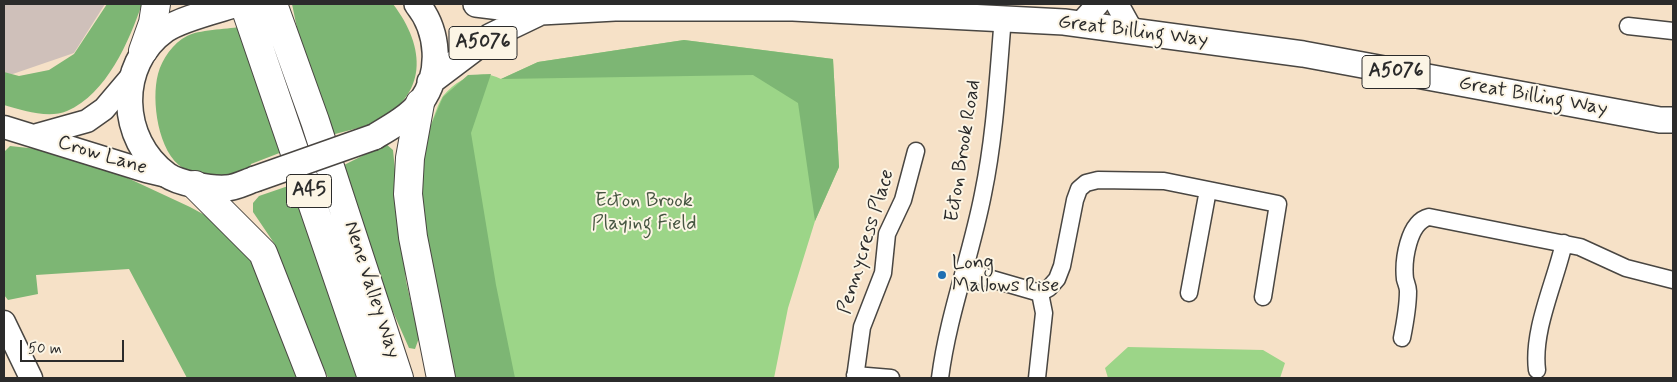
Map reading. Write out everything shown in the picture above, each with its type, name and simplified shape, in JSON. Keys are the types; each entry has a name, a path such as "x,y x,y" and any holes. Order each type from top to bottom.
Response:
{"highway":[{"path":"143,51 153,23 156,4"},
{"name":"Nene Valley Way","path":"244,4 372,378"},
{"name":"Nene Valley Way","path":"273,4 315,121 399,378"},
{"path":"425,92 410,158 408,194 413,237 440,378"},
{"path":"195,185 263,253 312,378"}],"main road":[{"path":"168,176 149,157 132,124 128,104 132,76 143,51 166,29 237,4"},
{"path":"417,4 426,14 434,35 436,58 425,92"},
{"name":"Great Billing Way","path":"476,4 541,12 615,8 792,8 1003,17 1080,24 1303,54 1669,122"},
{"name":"Great Billing Way","path":"168,176 195,185 227,188 374,137 398,123 425,92 491,36 541,12"}],"street":[{"path":"1080,24 1098,4"},
{"path":"1117,4 1132,31"},
{"name":"Ecton Brook Road","path":"940,378 951,314 978,217 987,171 1003,17"},
{"path":"1628,26 1673,31"},
{"name":"Crow Lane","path":"37,135 88,121 104,109 132,76"},
{"name":"Crow Lane","path":"4,126 146,171 168,176"},
{"name":"Pennycress Place","path":"891,378 855,377 862,327 882,273 887,234 903,200 916,151"},
{"path":"1040,293 1057,279 1062,266 1075,200 1079,189 1086,183 1098,180 1164,181 1278,204 1263,297"},
{"path":"1189,293 1208,190"},
{"path":"1402,338 1408,289 1405,279 1406,261 1413,229 1424,218 1434,217 1580,247 1626,268 1673,280"},
{"path":"1537,370 1535,354 1539,332 1564,244"},
{"path":"964,271 1040,293"},
{"path":"1037,378 1044,313 1040,293"},
{"path":"4,322 31,378"}],"shaded area":[{"path":"4,4 105,4 74,53 4,77"}],"green space":[{"path":"107,4 142,4 115,65 94,92 81,103 60,113 35,113 4,105 4,72 19,76 49,70 74,54"},
{"path":"292,4 393,4 404,20 412,37 416,53 413,85 405,99 392,111 374,122 329,136 305,67"},
{"path":"240,27 282,152 251,164 247,176 214,177 190,172 174,161 162,139 158,125 155,98 158,74 169,52 187,36 205,31"},
{"name":"Ecton Brook Playing Field","path":"684,40 833,59 839,167 815,221 788,308 774,378 451,378 431,125 443,96 455,84 477,75 485,74 501,79 538,62"},
{"path":"684,40 833,59 839,167 815,221 798,103 753,75 501,79 538,62"},
{"path":"491,74 471,133 496,285 515,378 451,378 418,201 419,162 431,125 443,97 468,75"},
{"path":"386,144 393,150 406,281 419,338 415,349 409,348 390,305 344,165"},
{"path":"10,146 47,150 104,167 190,207 223,225 254,254 308,378 187,378 129,269 36,275 38,294 8,300 4,295 4,152"},
{"path":"294,184 358,378 328,378 282,270 274,243 253,212 253,203 259,196"},
{"path":"1128,347 1263,350 1285,363 1280,378 1108,378 1105,368"}],"place":[{"name":"Long Mallows Rise","path":"942,275"}]}
